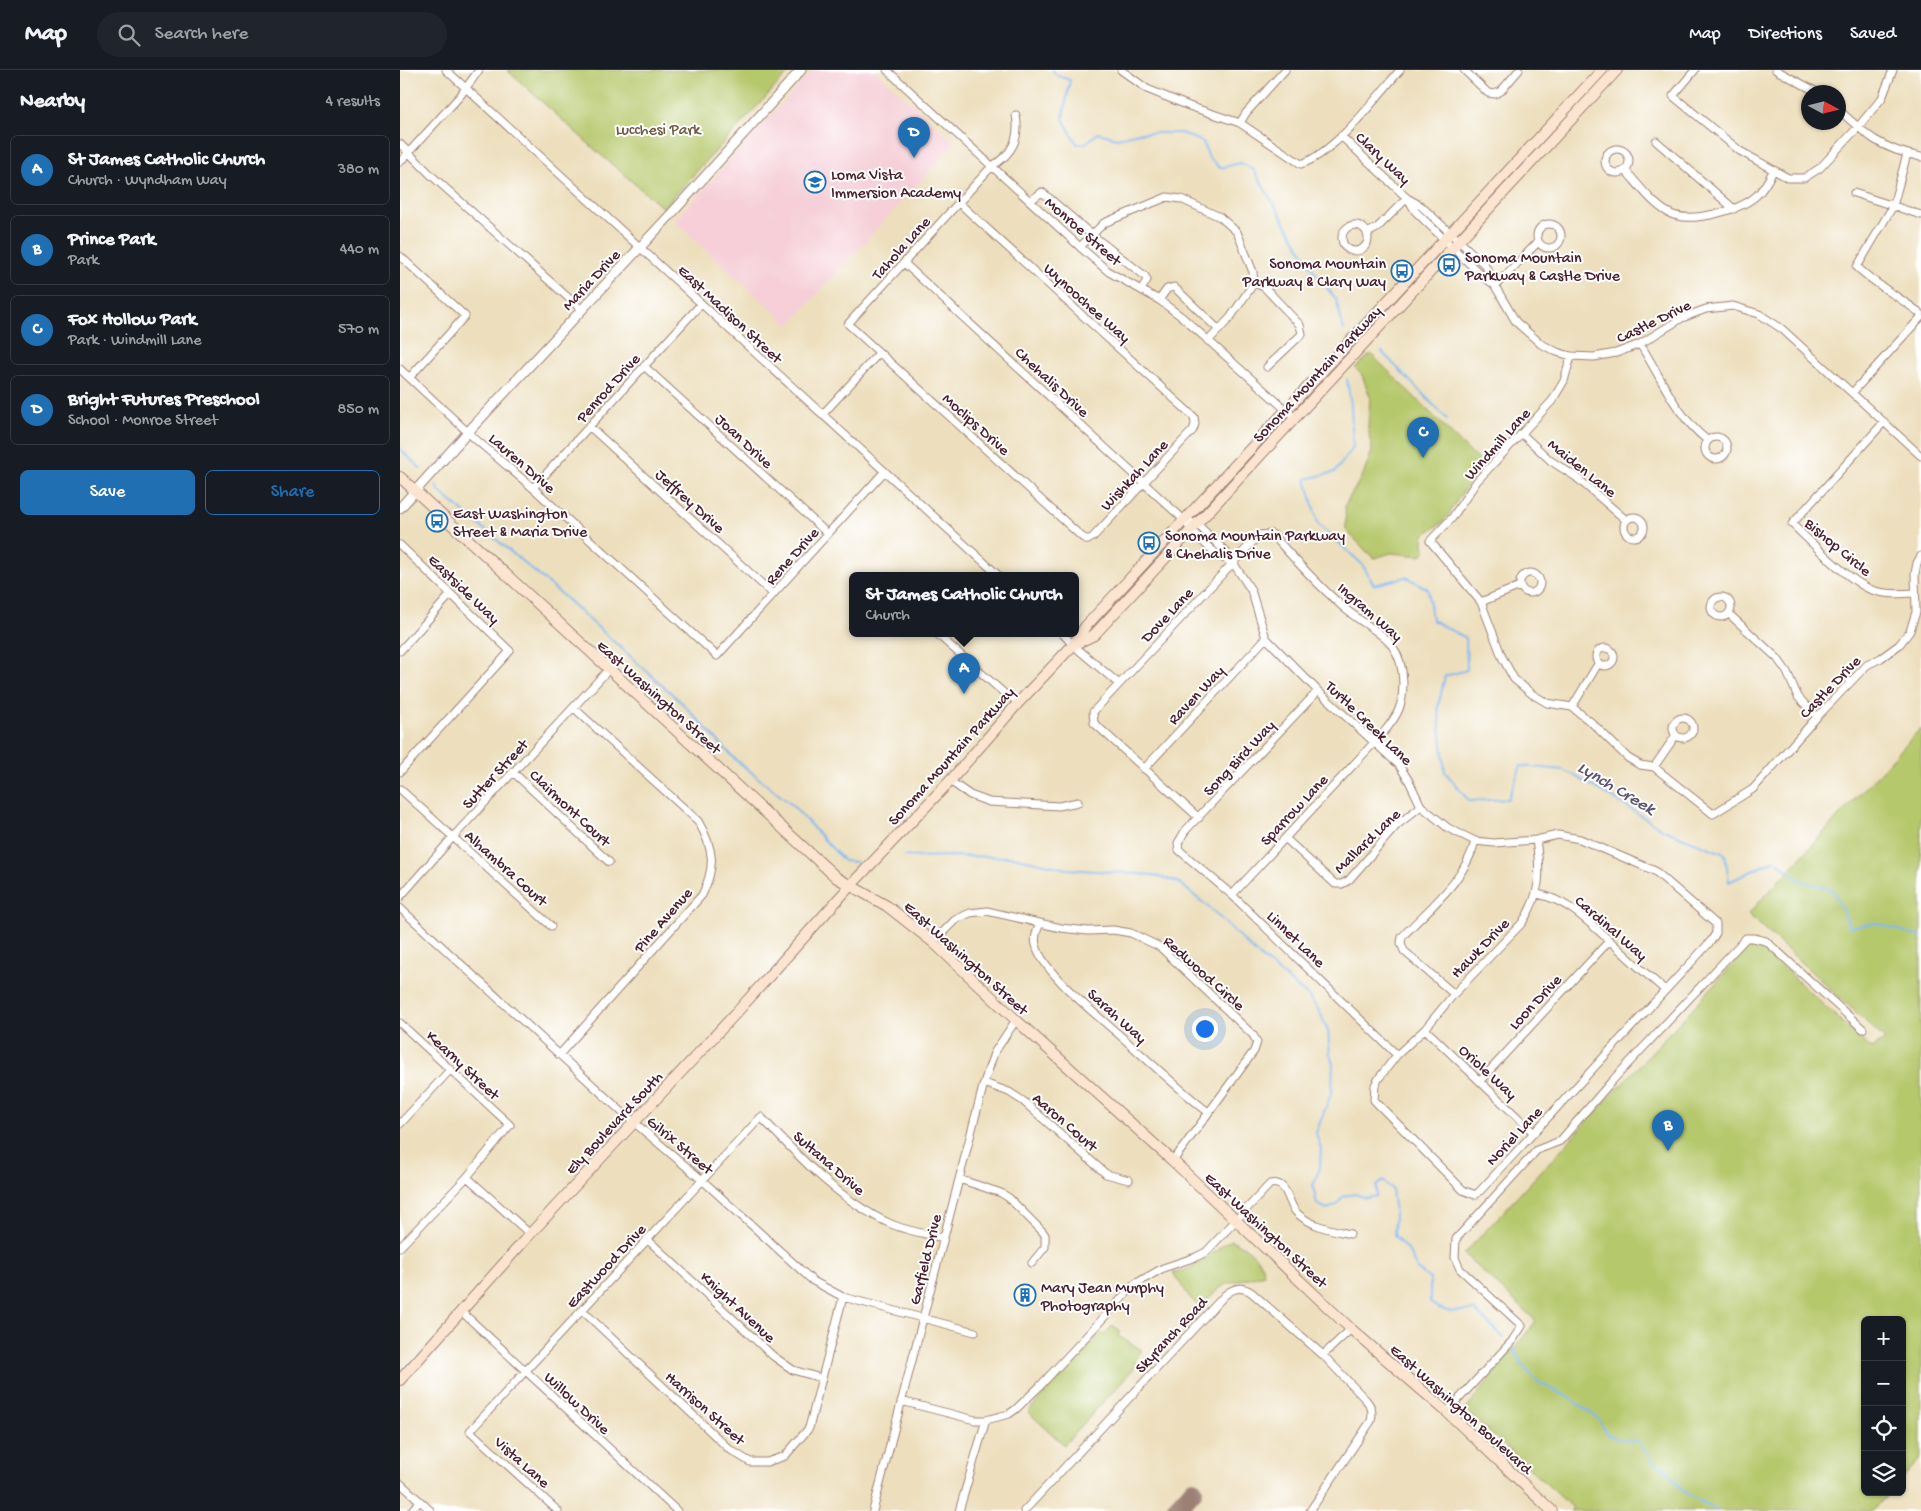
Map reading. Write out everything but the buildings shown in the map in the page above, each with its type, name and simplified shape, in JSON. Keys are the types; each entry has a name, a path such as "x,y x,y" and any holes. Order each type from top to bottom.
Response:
{"main road":[{"name":"Sonoma Mountain Parkway","path":"1079,636 1085,627 1602,70"},
{"name":"Sonoma Mountain Parkway","path":"1073,645 1094,635 1617,70"},
{"name":"East Washington Street","path":"400,477 837,878 887,906 933,942 1016,1020 1173,1161 1351,1329"},
{"name":"Sonoma Mountain Parkway","path":"850,886 950,781 1078,637"},
{"name":"Ely Boulevard South","path":"400,1380 530,1234 737,1012 850,886"},
{"name":"East Washington Boulevard","path":"1351,1329 1447,1412 1552,1511"}],"street":[{"name":"East Madison Street","path":"446,70 995,572"},
{"path":"400,162 466,88 479,70"},
{"name":"Maria Drive","path":"400,508 801,70"},
{"name":"Monroe Street","path":"887,70 1109,272 1159,300 1182,317 1295,418"},
{"path":"1121,70 1147,89 1189,106 1240,123 1300,164 1310,161 1341,136 1400,70"},
{"path":"1240,123 1246,113 1285,70"},
{"path":"1464,70 1488,93 1495,94 1501,91 1520,70"},
{"path":"1695,70 1673,96 1740,151 1788,178 1804,178 1820,168 1882,98 1893,70"},
{"path":"1776,70 1804,85"},
{"name":"Tahola Lane","path":"848,324 992,166 1000,161 1014,145 1018,135 1016,115"},
{"path":"1846,116 1880,144 1921,157"},
{"name":"Clary Way","path":"1341,136 1407,198 1421,206 1447,236"},
{"path":"1656,141 1734,209"},
{"path":"400,144 432,176 582,310"},
{"path":"1852,392 1921,315 1908,303 1872,282 1857,267 1894,206 1907,154"},
{"path":"1625,170 1668,213 1681,218 1734,209 1744,205 1757,195 1773,171"},
{"path":"1030,201 1042,192 1092,235 1145,276 1146,280 1141,290"},
{"path":"1854,193 1921,214"},
{"path":"1080,247 1104,223 1167,197 1181,199 1220,217 1237,232 1253,272 1254,283 1230,318 1208,341"},
{"path":"1367,233 1378,228 1407,198"},
{"name":"Wynoochee Way","path":"959,203 1194,417 1195,424"},
{"name":"Castle Drive","path":"1447,236 1495,286 1516,322 1541,344 1571,356 1594,356 1616,353 1640,344 1682,318 1706,309 1733,306 1759,314 1782,329 1921,456"},
{"path":"1495,286 1538,242"},
{"path":"400,256 465,316 410,378"},
{"name":"Chehalis Drive","path":"904,263 1184,520"},
{"path":"1254,283 1264,287 1302,329 1302,334 1267,367"},
{"path":"1159,300 1167,289 1174,287 1219,330"},
{"name":"Penrod Drive","path":"533,488 701,304"},
{"name":"Moclips Drive","path":"848,324 1082,537 1088,540"},
{"path":"1640,344 1683,417 1708,440"},
{"path":"822,415 879,353"},
{"name":"Windmill Lane","path":"1481,602 1430,541 1452,518 1477,481 1552,401 1564,381 1571,356"},
{"name":"Joan Drive","path":"644,366 828,534"},
{"name":"Lauren Drive","path":"400,369 717,656"},
{"name":"Bishop Circle","path":"1884,422 1792,524 1852,579 1872,590 1893,594 1914,593"},
{"name":"Wishkah Lane","path":"1088,540 1094,537 1193,430 1195,424"},
{"name":"Jeffrey Drive","path":"589,426 773,594"},
{"name":"Maiden Lane","path":"1522,434 1551,461 1576,477 1626,520"},
{"name":"Rene Drive","path":"717,656 884,472"},
{"name":"Turtle Creek Lane","path":"1184,520 1194,527 1221,558 1233,564 1251,590 1266,638 1318,691 1399,765 1421,806 1448,828 1475,841 1494,843 1536,840 1558,835 1580,839 1655,870 1716,924 1716,933 1711,941 1665,990"},
{"name":"Ingram Way","path":"1233,564 1259,535 1272,534 1342,607 1387,640 1396,650 1402,666 1403,700 1396,717 1374,741"},
{"name":"Eastside Way","path":"400,545 510,651 400,772"},
{"name":"Castle Drive","path":"1654,767 1713,814 1753,789 1817,716 1867,665 1882,658 1903,640 1910,630 1916,612 1915,574 1917,563 1921,556"},
{"name":"Dove Lane","path":"1120,684 1233,564"},
{"path":"1520,586 1481,602 1502,656 1514,679 1532,694 1547,703 1572,707 1592,723 1628,758 1640,765 1654,767 1676,735"},
{"path":"400,651 451,594"},
{"path":"1728,614 1777,658 1787,672 1798,697 1817,716"},
{"path":"941,637 1005,694 1019,702"},
{"path":"1066,637 1120,684 1093,712 1094,723 1199,818"},
{"name":"Raven Way","path":"1144,768 1266,638"},
{"path":"1572,707 1598,664"},
{"name":"Sutter Street","path":"400,897 453,837 609,670"},
{"name":"Song Bird Way","path":"1178,843 1185,831 1318,691"},
{"name":"Pine Avenue","path":"559,1055 702,895 707,884 712,860 711,845 698,822 574,708"},
{"name":"Sparrow Lane","path":"1232,895 1374,741"},
{"name":"Clairmont Court","path":"513,772 609,862"},
{"path":"950,781 970,795 989,802 1059,806 1078,802"},
{"name":"Alhambra Court","path":"400,788 551,926"},
{"name":"Mallard Lane","path":"1285,838 1335,884 1342,884 1349,880 1397,825 1421,806"},
{"name":"Hawk Drive","path":"1374,1100 1375,1084 1378,1078 1397,1055 1425,1029 1454,994 1522,923 1531,909 1537,894 1540,874 1536,840"},
{"path":"1454,994 1404,951 1401,943 1402,937 1465,867 1475,841"},
{"name":"Linnet Lane","path":"1178,843 1179,850 1232,895 1397,1055"},
{"name":"Cardinal Way","path":"1537,894 1550,896 1564,903 1588,921 1665,990"},
{"name":"Gilrix Street","path":"400,908 559,1055 702,1180 813,1281 843,1297 975,1332"},
{"name":"Redwood Circle","path":"933,942 955,920 970,913 987,911 1061,928 1088,931 1113,930 1131,933 1160,947 1253,1034 1257,1042 1254,1051 1173,1161"},
{"name":"Sarah Way","path":"1040,923 1036,933 1036,945 1042,958 1058,980 1163,1075 1208,1112"},
{"path":"1447,1412 1512,1341 1522,1326 1460,1269 1455,1258 1456,1239 1537,1150 1560,1141 1611,1082 1746,938 1766,941 1863,1029"},
{"name":"Loon Drive","path":"1480,1081 1609,941"},
{"name":"Noriel Lane","path":"1374,1100 1463,1190 1475,1195 1665,990"},
{"name":"Garfield Drive","path":"873,1511 984,1083 994,1053 1016,1020"},
{"name":"Kearny Street","path":"400,1023 510,1125 467,1177"},
{"name":"Oriole Way","path":"1425,1029 1534,1133"},
{"path":"400,1124 450,1070"},
{"name":"Aaron Court","path":"984,1083 1009,1092 1023,1101 1106,1174 1129,1180"},
{"name":"Eastwood Drive","path":"470,1431 761,1117"},
{"name":"Sultana Drive","path":"761,1117 834,1188 868,1212 893,1225 944,1238"},
{"path":"400,1247 467,1177 530,1234"},
{"path":"959,1179 1001,1193 1009,1198 1042,1231 1045,1235 1045,1247 1032,1263"},
{"path":"902,1402 963,1418 986,1420 1004,1416 1016,1409 1135,1284 1163,1268 1206,1252 1270,1184 1276,1183 1282,1186 1295,1211 1300,1216 1330,1229 1350,1234"},
{"name":"Knight Avenue","path":"647,1239 773,1356 793,1370 821,1378"},
{"name":"Skyranch Road","path":"1024,1511 1232,1289 1241,1288 1251,1292 1323,1355"},
{"name":"Harrison Street","path":"582,1310 729,1449 750,1462 767,1462 785,1456 809,1428 843,1297"},
{"name":"Willow Drive","path":"462,1312 677,1511"},
{"path":"1310,1511 1371,1421 1373,1415 1371,1406 1366,1400 1323,1355 1351,1329"},
{"path":"960,1511 986,1420"},
{"name":"Vista Lane","path":"470,1431 558,1511"},
{"path":"400,1483 431,1511"},
{"path":"411,1511 420,1501"}],"shaded area":[{"name":"Loma Vista Immersion Academy","path":"813,70 875,70 955,143 789,325 674,221"}],"green space":[{"name":"Lucchesi Park","path":"507,70 791,70 663,208"},
{"path":"1371,354 1483,465 1459,497 1447,517 1441,524 1423,537 1425,550 1421,556 1391,553 1375,558 1346,530 1345,505 1364,473 1372,451 1368,427 1370,397 1362,375 1355,368"},
{"path":"1921,728 1921,1458 1906,1475 1906,1316 1861,1316 1861,1496 1886,1496 1873,1511 1570,1511 1573,1508 1465,1410 1536,1321 1464,1254 1755,941 1871,1049 1885,1039 1748,914"},
{"path":"1231,1240 1241,1245 1257,1258 1264,1274 1226,1284 1215,1292 1201,1308 1191,1299 1173,1273 1197,1264"},
{"path":"1112,1326 1121,1332 1118,1336 1142,1350 1134,1361 1138,1364 1064,1445 1028,1412 1101,1332 1104,1335"}],"waterway":[{"name":"Lynch Creek","path":"1053,70 1056,75 1070,80 1063,119 1077,144 1085,144 1098,133 1117,138 1139,133 1181,133 1203,142 1209,158 1220,168 1240,163 1253,169 1315,273 1336,299 1344,330"},
{"path":"1382,352 1447,419"},
{"name":"Lynch Creek","path":"1347,379 1351,405 1353,448 1335,472 1306,479 1318,524 1362,564 1374,585 1406,577 1428,589 1432,620 1466,638 1467,670 1445,676 1438,707 1445,772 1469,801 1508,799 1521,766 1564,770 1664,830 1725,854 1729,882 1775,860 1799,880 1833,890 1850,927 1877,923 1921,937"},
{"path":"400,449 421,469"},
{"path":"436,485 440,492 562,595 681,702 736,760 792,805 844,861 857,862"},
{"path":"905,856 1013,857 1067,869 1153,875 1178,882 1213,911 1257,954 1308,996 1319,1011 1328,1030 1330,1056 1333,1061 1332,1091 1316,1133 1321,1149 1320,1168 1313,1186 1317,1204 1327,1209 1337,1205 1343,1196 1355,1194 1366,1198 1376,1196 1376,1186 1383,1181 1392,1189 1395,1214 1394,1235 1409,1252 1417,1269 1430,1279 1430,1302 1445,1310 1456,1312 1474,1310 1504,1338"},
{"path":"1514,1348 1523,1366 1538,1382 1570,1398 1599,1419 1606,1433 1617,1439 1638,1441 1654,1463 1665,1468 1686,1494 1713,1507 1717,1511"}],"taxiway":[{"path":"1174,1511 1193,1490"}],"place":[{"name":"Bright Futures Preschool","path":"914,158"},
{"name":"Loma Vista Immersion Academy","path":"815,182"},
{"name":"Sonoma Mountain Parkway & Castle Drive","path":"1449,265"},
{"name":"Sonoma Mountain Parkway & Clary Way","path":"1402,271"},
{"name":"Fox Hollow Park","path":"1423,458"},
{"name":"East Washington Street & Maria Drive","path":"437,521"},
{"name":"Sonoma Mountain Parkway & Chehalis Drive","path":"1149,543"},
{"name":"St James Catholic Church","path":"964,694"},
{"name":"Prince Park","path":"1668,1151"},
{"name":"Mary Jean Murphy Photography","path":"1025,1295"}]}
